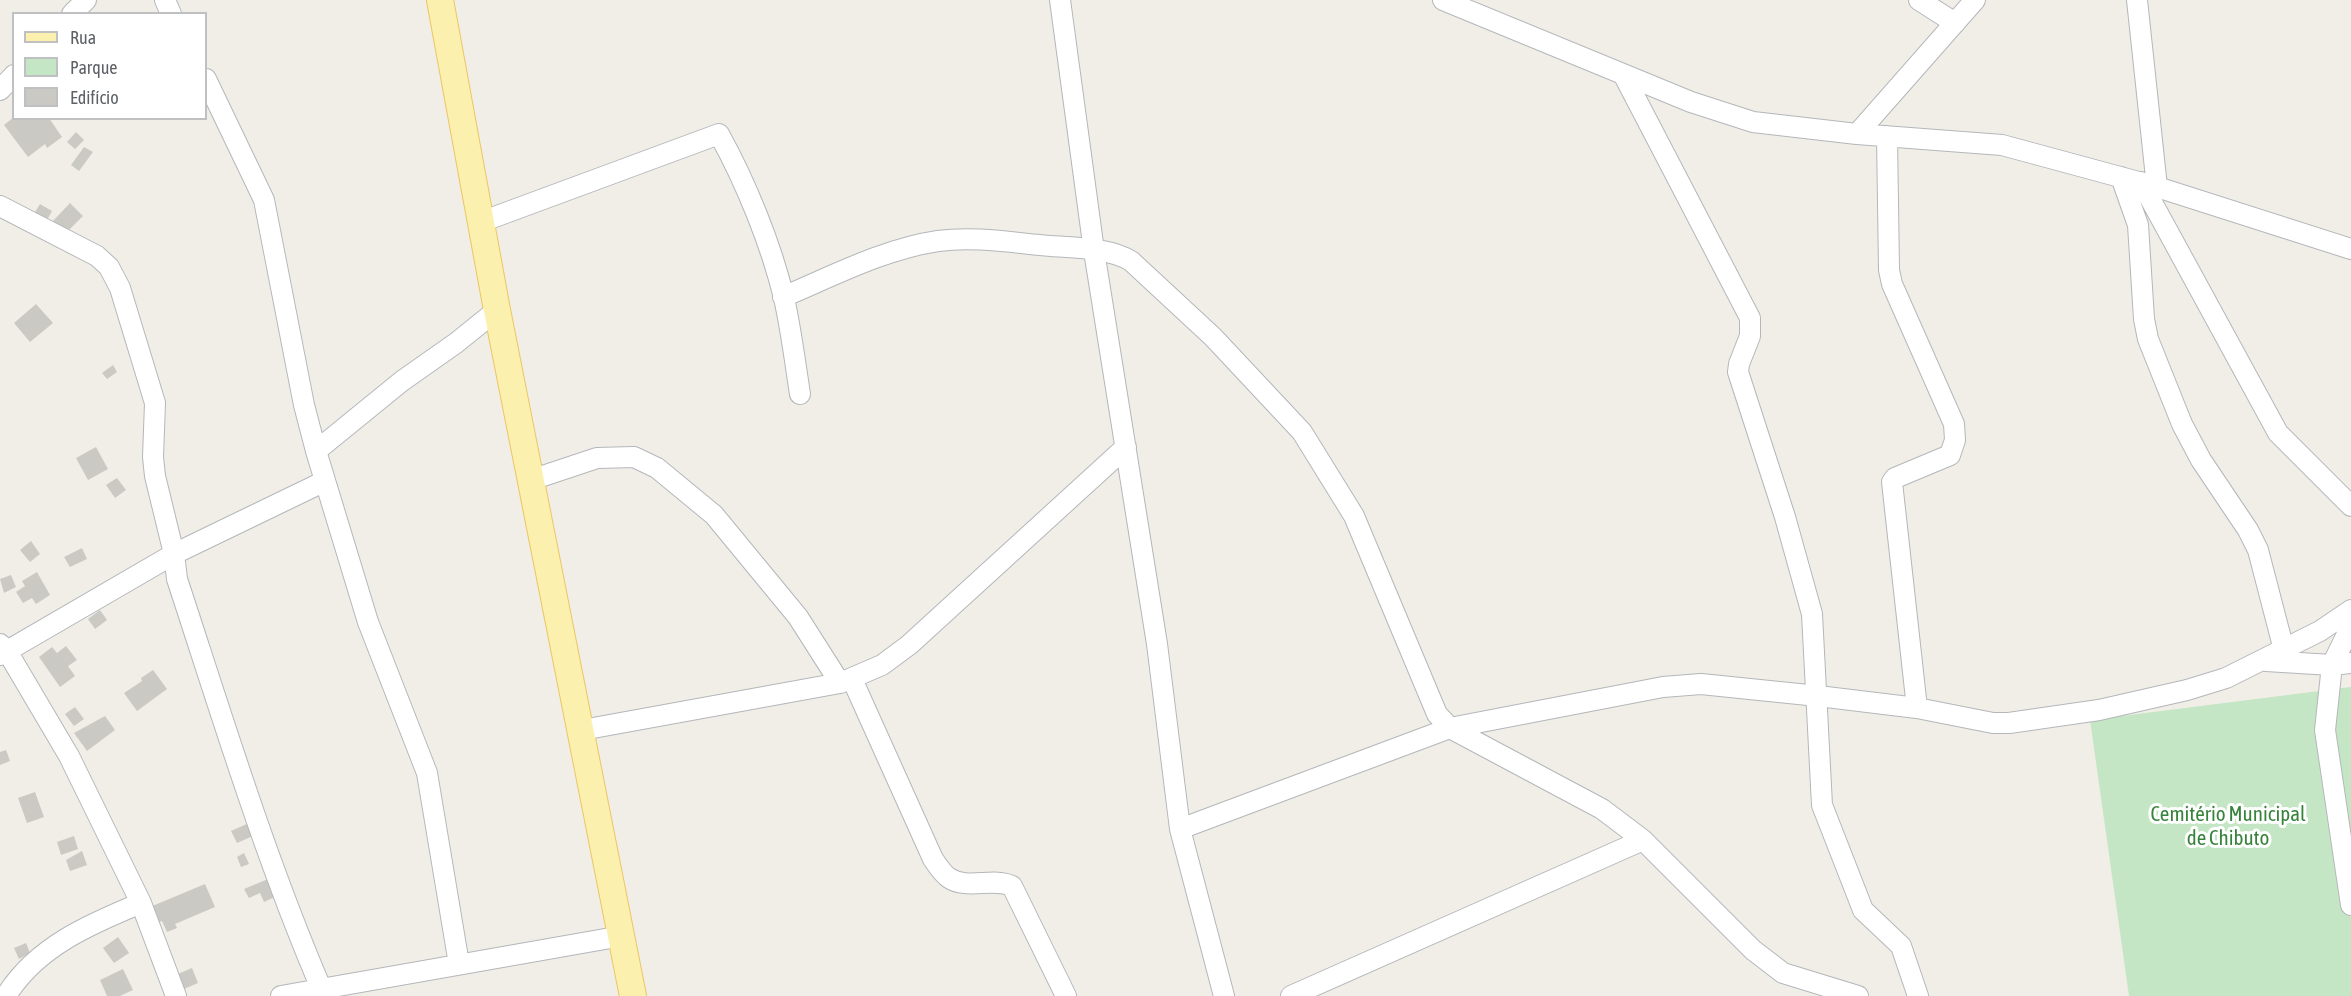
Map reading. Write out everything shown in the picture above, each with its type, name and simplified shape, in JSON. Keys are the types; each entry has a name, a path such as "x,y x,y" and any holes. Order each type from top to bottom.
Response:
{"main road":[{"path":"440,0 497,310 633,996"}],"street":[{"path":"74,12 86,0"},
{"path":"1060,0 1094,251 1157,644 1180,829 1224,996"},
{"path":"1443,0 1692,102 1753,122 1857,134 2002,145 2149,185 2351,249"},
{"path":"1919,0 1955,23"},
{"path":"1857,134 1975,0"},
{"path":"2137,0 2149,185 2278,433 2351,506"},
{"path":"1623,74 1750,318 1750,336 1738,364 1738,372 1785,517 1812,614 1822,805 1863,910 1901,946 1918,996"},
{"path":"0,90 12,77"},
{"path":"207,81 264,200 302,394 316,451 368,622 427,773 459,964"},
{"path":"481,222 719,134 730,154 763,232 783,297 800,394"},
{"path":"1887,136 1889,270 1892,284 1954,424 1955,440 1950,455 1895,478 1892,482 1917,708"},
{"path":"2121,177 2138,225 2144,319 2148,339 2182,424 2201,460 2248,530 2258,550 2284,650"},
{"path":"0,206 97,256 109,267 120,288 155,403 153,457 155,476 174,554 177,579 234,755 293,923 321,988"},
{"path":"783,297 872,259 937,241 966,239 1117,253 1131,261 1213,337 1302,432 1354,516 1437,714 1450,728 1602,809 1643,840 1753,950 1783,973 1858,996"},
{"path":"316,451 402,381 456,343 497,310"},
{"path":"582,730 846,681 882,665 909,645 1126,447"},
{"path":"531,480 597,458 634,457 657,468 714,515 798,617 846,681 933,860 950,879 966,883 1003,882 1012,886 1066,996"},
{"path":"176,996 141,903 69,756 2,650 174,554 325,481"},
{"path":"1180,829 1450,728 1663,687 1701,684 1818,696 1917,708 1993,723 2009,723 2099,710 2187,690 2226,678 2320,632 2351,610"},
{"path":"2351,626 2325,730 2351,905"},
{"path":"2264,661 2341,664"},
{"path":"1291,996 1643,840"},
{"path":"6,996 16,980 51,949 89,926 141,903"},
{"path":"281,996 621,936"}],"green space":[{"name":"Cemitério Municipal de Chibuto","path":"2351,687 2351,996 2129,996 2090,720"}],"building":[{"path":"12,119 50,120 62,137 47,148 45,144 28,157 4,125"},
{"path":"76,132 84,140 75,149 67,142"},
{"path":"84,147 93,152 79,171 71,165"},
{"path":"70,203 83,216 66,233 53,221"},
{"path":"40,204 52,211 45,224 32,217"},
{"path":"36,304 53,323 30,342 14,323"},
{"path":"113,365 117,372 107,379 102,373"},
{"path":"96,447 108,469 88,480 76,458"},
{"path":"117,478 126,490 115,498 106,485"},
{"path":"31,541 40,554 30,562 20,550"},
{"path":"82,548 87,559 70,567 64,557"},
{"path":"37,572 50,595 36,604 32,598 23,603 16,592 25,586 22,581"},
{"path":"11,575 16,587 4,593 0,579"},
{"path":"100,610 107,620 95,629 88,619"},
{"path":"66,646 77,660 68,666 75,676 60,687 39,657 52,647 57,653"},
{"path":"153,670 167,689 137,711 124,693"},
{"path":"75,707 84,719 74,726 65,714"},
{"path":"105,716 115,730 87,751 74,733"},
{"path":"6,750 10,761 0,765 0,752"},
{"path":"35,792 44,817 27,823 18,798"},
{"path":"249,823 255,835 237,843 231,831"},
{"path":"74,836 78,849 61,855 57,842"},
{"path":"82,851 87,865 70,871 66,860"},
{"path":"244,853 249,864 241,867 237,857"},
{"path":"268,879 275,897 264,902 260,893 249,898 244,889"},
{"path":"205,884 215,907 175,924 177,928 167,932 162,921 157,923 150,907"},
{"path":"118,937 129,953 114,963 103,948"},
{"path":"26,943 30,953 19,959 14,948"},
{"path":"192,968 198,983 184,989 178,974"},
{"path":"123,969 133,990 120,996 107,996 100,980"}]}
